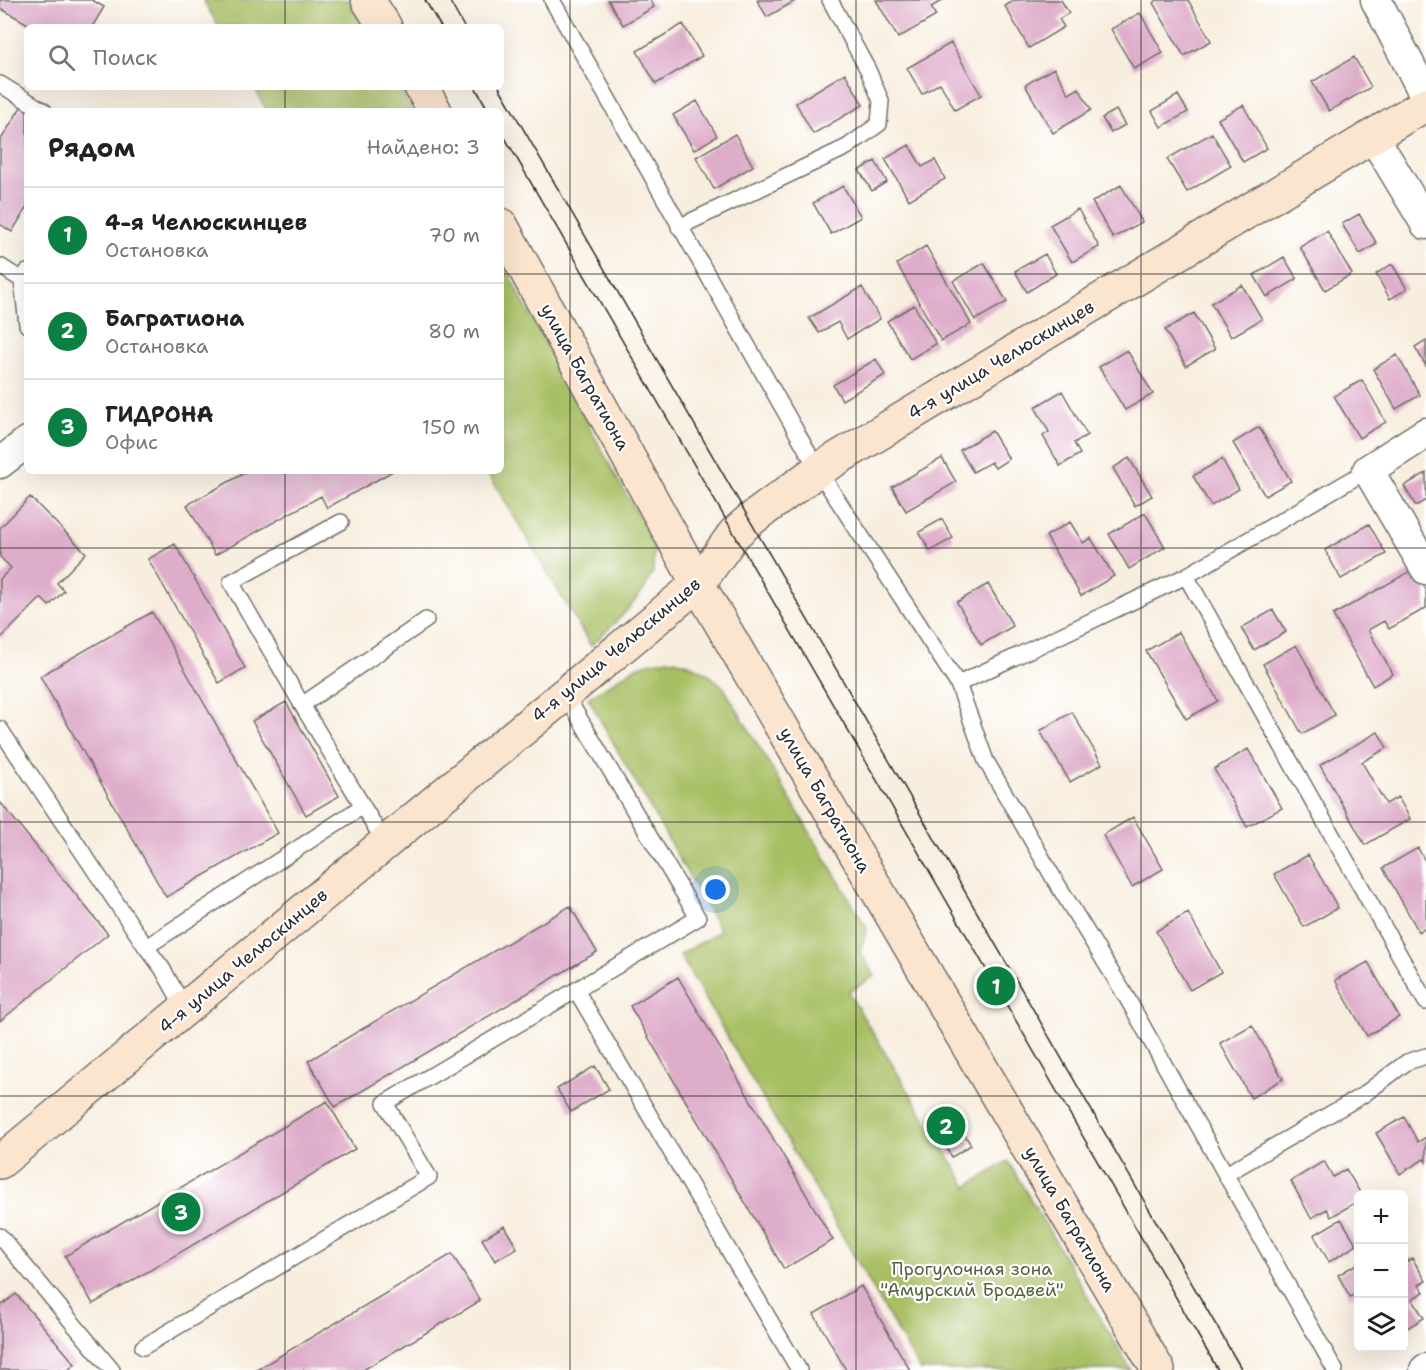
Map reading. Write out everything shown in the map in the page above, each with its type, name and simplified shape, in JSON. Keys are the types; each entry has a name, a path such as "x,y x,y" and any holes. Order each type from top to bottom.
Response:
{"main road":[{"path":"368,0 383,24"},
{"path":"423,90 433,108"},
{"name":"4-я улица Челюскинцев","path":"0,1162 698,584 734,534 750,520 818,470 1426,104"},
{"name":"улица Багратиона","path":"504,230 698,584 1158,1370"}],"street":[{"path":"1376,0 1426,97"},
{"path":"1373,136 1426,224"},
{"path":"1426,433 1368,470 1426,569"},
{"path":"0,463 24,444"}],"lane":[{"path":"552,0 818,470 958,684 986,761 1127,998 1335,1370"},
{"path":"679,227 847,147 879,124 881,101 868,70 830,0"},
{"path":"0,84 39,108"},
{"path":"0,266 24,276"},
{"path":"958,684 1186,576 1368,470"},
{"path":"341,522 231,582 385,843"},
{"path":"1186,576 1426,1002"},
{"path":"302,705 426,620"},
{"path":"143,1347 429,1177 385,1102 698,918 565,694"},
{"path":"0,729 162,968 185,1009"},
{"path":"146,947 363,806"},
{"path":"576,990 799,1370"},
{"path":"1226,1174 1363,1095 1407,1062 1426,1056"},
{"path":"0,1236 112,1370"}],"green space":[{"path":"203,0 349,0 362,24 217,24"},
{"path":"256,90 401,90 410,108 265,108"},
{"path":"504,266 649,534 654,548 653,572 644,590 623,615 591,646 489,474 504,474"},
{"name":"Прогулочная зона \"Амурский Бродвей\"","path":"668,659 699,669 724,688 867,928 860,952 875,976 848,992 967,1187 1008,1161 1131,1370 920,1370 680,955 720,931 588,698 636,667"}],"building":[{"path":"0,0 92,0 104,7 94,24 28,24 0,8"},
{"path":"608,0 650,0 654,7 623,25"},
{"path":"757,0 797,0 767,17"},
{"path":"876,0 943,0 931,7 936,16 898,38"},
{"path":"1015,0 1061,0 1069,13 1059,19 1064,27 1029,48 1005,6"},
{"path":"1157,0 1188,0 1211,41 1184,56 1153,3"},
{"path":"1140,13 1163,53 1134,69 1111,29"},
{"path":"683,24 702,56 656,84 637,51"},
{"path":"951,43 981,95 955,110 940,83 922,94 907,68"},
{"path":"1354,57 1371,87 1329,111 1312,82"},
{"path":"1054,68 1069,94 1079,88 1091,110 1053,133 1025,85"},
{"path":"845,73 863,105 813,134 796,103"},
{"path":"1178,95 1188,112 1161,127 1152,111"},
{"path":"697,101 717,136 694,150 673,115"},
{"path":"1243,105 1267,148 1243,162 1218,119"},
{"path":"21,107 24,109 24,212 12,232 0,224 0,141"},
{"path":"1116,110 1125,125 1111,133 1102,118"},
{"path":"1212,133 1231,166 1187,192 1167,159"},
{"path":"735,134 753,166 714,189 696,157"},
{"path":"909,145 922,167 935,160 945,179 909,200 885,159"},
{"path":"875,161 887,182 872,191 859,170"},
{"path":"1121,185 1142,222 1113,238 1092,202"},
{"path":"843,186 861,217 831,234 813,203"},
{"path":"1078,209 1099,247 1072,262 1050,225"},
{"path":"1359,214 1377,244 1360,254 1342,224"},
{"path":"1327,231 1352,274 1325,290 1300,247"},
{"path":"926,246 971,324 941,341 897,264"},
{"path":"1045,254 1056,274 1027,292 1015,271"},
{"path":"1284,257 1297,279 1267,297 1254,275"},
{"path":"984,263 1007,302 975,320 953,281"},
{"path":"1392,264 1407,289 1390,299 1376,274"},
{"path":"1242,285 1262,319 1231,337 1211,303"},
{"path":"862,287 880,319 847,339 838,322 819,333 809,318"},
{"path":"914,305 936,344 910,359 887,321"},
{"path":"1194,313 1215,349 1186,366 1165,330"},
{"path":"1426,340 1426,366 1415,347"},
{"path":"1127,350 1153,394 1125,410 1099,367"},
{"path":"1397,355 1420,395 1396,409 1373,369"},
{"path":"876,359 885,375 842,400 833,385"},
{"path":"1362,380 1386,422 1359,438 1334,396"},
{"path":"1062,391 1087,435 1074,443 1080,454 1060,466 1043,436 1049,432 1035,407"},
{"path":"1259,427 1291,481 1265,496 1233,443"},
{"path":"992,431 1009,459 995,468 991,462 973,472 960,450"},
{"path":"942,458 956,482 906,511 892,487"},
{"path":"1129,458 1152,496 1135,506 1113,468"},
{"path":"1222,459 1239,489 1211,506 1193,476"},
{"path":"1426,473 1426,500 1416,506 1404,486"},
{"path":"243,474 388,474 327,508 321,496 215,555 187,505"},
{"path":"30,497 86,553 57,583 64,591 49,606 41,598 0,639 0,579 11,568 0,557 0,528"},
{"path":"1145,513 1165,547 1129,569 1109,534"},
{"path":"942,519 953,538 930,551 919,532"},
{"path":"1070,522 1083,543 1091,538 1114,576 1081,596 1046,536"},
{"path":"1369,524 1386,554 1341,579 1325,550"},
{"path":"175,544 245,668 219,683 148,559"},
{"path":"1414,569 1426,590 1426,608 1389,629 1384,621 1368,630 1393,674 1373,686 1333,615"},
{"path":"988,584 1013,626 981,645 957,602"},
{"path":"1273,610 1286,632 1254,650 1241,628"},
{"path":"152,612 278,833 166,897 40,676"},
{"path":"1179,632 1218,701 1186,719 1146,651"},
{"path":"1296,645 1335,715 1302,734 1263,664"},
{"path":"286,702 339,796 306,815 252,721"},
{"path":"1072,712 1102,764 1070,782 1040,731"},
{"path":"1378,732 1387,748 1362,762 1386,804 1398,797 1410,819 1365,845 1320,765"},
{"path":"1248,749 1282,808 1247,827 1214,769"},
{"path":"0,802 108,934 0,1021"},
{"path":"1133,817 1163,869 1132,887 1103,835"},
{"path":"1418,848 1426,863 1426,928 1419,932 1383,868"},
{"path":"1308,855 1338,908 1304,927 1274,874"},
{"path":"570,906 597,952 335,1107 308,1061"},
{"path":"1188,913 1221,972 1190,990 1156,931"},
{"path":"1368,962 1399,1017 1367,1036 1335,980"},
{"path":"678,977 833,1240 784,1269 630,1006"},
{"path":"1252,1025 1283,1079 1251,1098 1220,1043"},
{"path":"595,1066 609,1089 571,1112 557,1089"},
{"path":"327,1101 355,1149 93,1304 65,1256"},
{"path":"948,1108 971,1145 952,1157 929,1119"},
{"path":"1404,1117 1418,1142 1426,1137 1426,1162 1424,1159 1400,1174 1376,1133"},
{"path":"1324,1161 1333,1177 1346,1169 1359,1190 1354,1190 1354,1203 1331,1217 1327,1209 1311,1218 1291,1181"},
{"path":"1341,1219 1354,1240 1354,1247 1329,1262 1314,1235"},
{"path":"504,1226 517,1248 495,1261 482,1239"},
{"path":"452,1254 480,1301 363,1370 256,1370"},
{"path":"1412,1258 1426,1281 1419,1285 1424,1292 1412,1299 1424,1318 1408,1328 1408,1298 1408,1260"},
{"path":"1354,1265 1354,1295 1350,1297 1338,1275"},
{"path":"861,1286 910,1370 846,1370 814,1314"},
{"path":"16,1294 75,1364 68,1370 0,1370 0,1303 2,1305"}],"tram line":[{"path":"425,0 439,24"},
{"path":"449,0 462,24"},
{"path":"477,90 487,108"},
{"path":"501,90 1242,1370"},
{"path":"504,136 1218,1370"}],"place":[{"name":"4-я Челюскинцев","path":"996,986"},
{"name":"Багратиона","path":"946,1126"},
{"name":"ГИДРОНА","path":"181,1212"}]}
